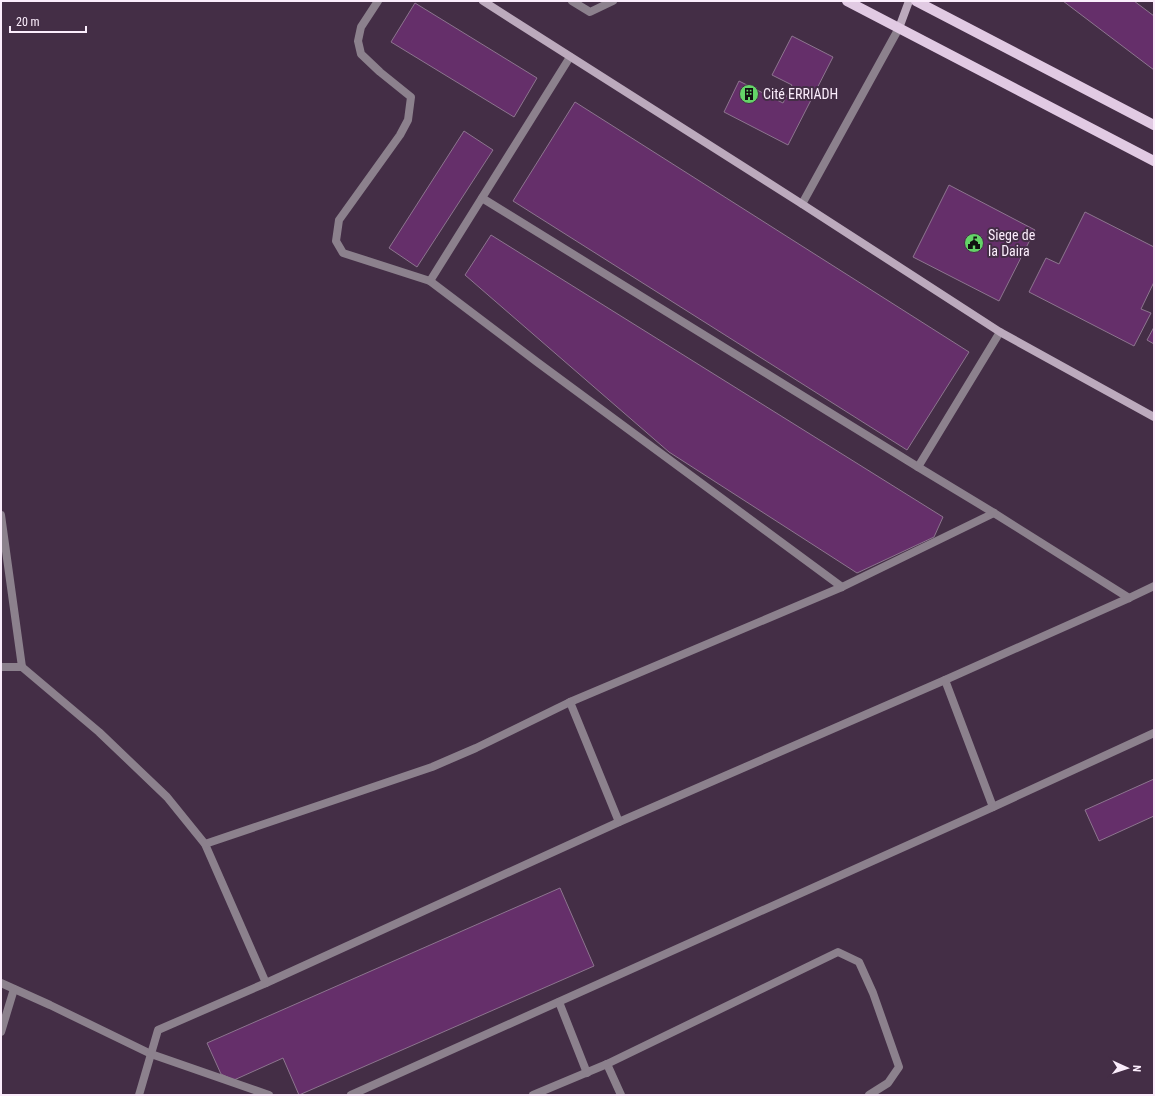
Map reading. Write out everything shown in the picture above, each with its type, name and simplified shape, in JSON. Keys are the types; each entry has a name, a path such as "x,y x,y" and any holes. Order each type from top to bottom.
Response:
{"main road":[{"path":"847,1 1154,161"},
{"path":"916,1 1154,125"}],"street":[{"path":"378,1 361,27 358,41 362,54 380,72 410,97 408,120 400,135 339,220 336,241 343,253 430,281 536,362 842,588"},
{"path":"483,1 1000,332 1154,417"},
{"path":"572,1 590,12 613,1"},
{"path":"802,204 899,28 908,1"},
{"path":"430,281 570,57"},
{"path":"482,198 994,513 1129,598"},
{"path":"918,467 1000,332"},
{"path":"205,844 432,767 476,748 570,702 842,588 994,513"},
{"path":"1,515 22,667"},
{"path":"139,1095 158,1030 266,983 619,822 945,680 1154,586"},
{"path":"1,667 22,667 99,732 167,797 205,844 266,983"},
{"path":"945,680 993,807"},
{"path":"570,702 619,822"},
{"path":"351,1095 993,807 1154,733"},
{"path":"533,1095 588,1073 838,952 859,962 873,992 899,1067 888,1083 869,1095"},
{"path":"1,983 151,1054 269,1095"},
{"path":"1,1032 14,990"},
{"path":"559,1002 588,1073"},
{"path":"607,1064 621,1095"}],"building":[{"path":"1063,1 1134,1 1154,16 1154,70"},
{"path":"415,3 537,78 514,117 391,42"},
{"name":"Cité ERRIADH","path":"792,36 833,57 788,145 724,112 739,81 783,103 792,85 772,75"},
{"path":"575,102 969,352 907,450 513,201"},
{"path":"464,131 493,150 417,267 389,248"},
{"name":"Siege de la Daira","path":"949,185 1035,230 999,301 913,257"},
{"path":"1085,212 1154,247 1154,282 1141,309 1151,313 1134,346 1029,292 1046,258 1059,264"},
{"path":"491,235 943,517 934,537 857,573 669,452 465,275"},
{"path":"1154,327 1154,344 1147,340"},
{"path":"1154,779 1154,816 1099,841 1085,810"},
{"path":"560,888 594,966 299,1095 283,1058 234,1080 221,1074 207,1043"}],"place":[{"name":"Cité ERRIADH","path":"749,94"},
{"name":"Siege de la Daira","path":"974,243"}]}
